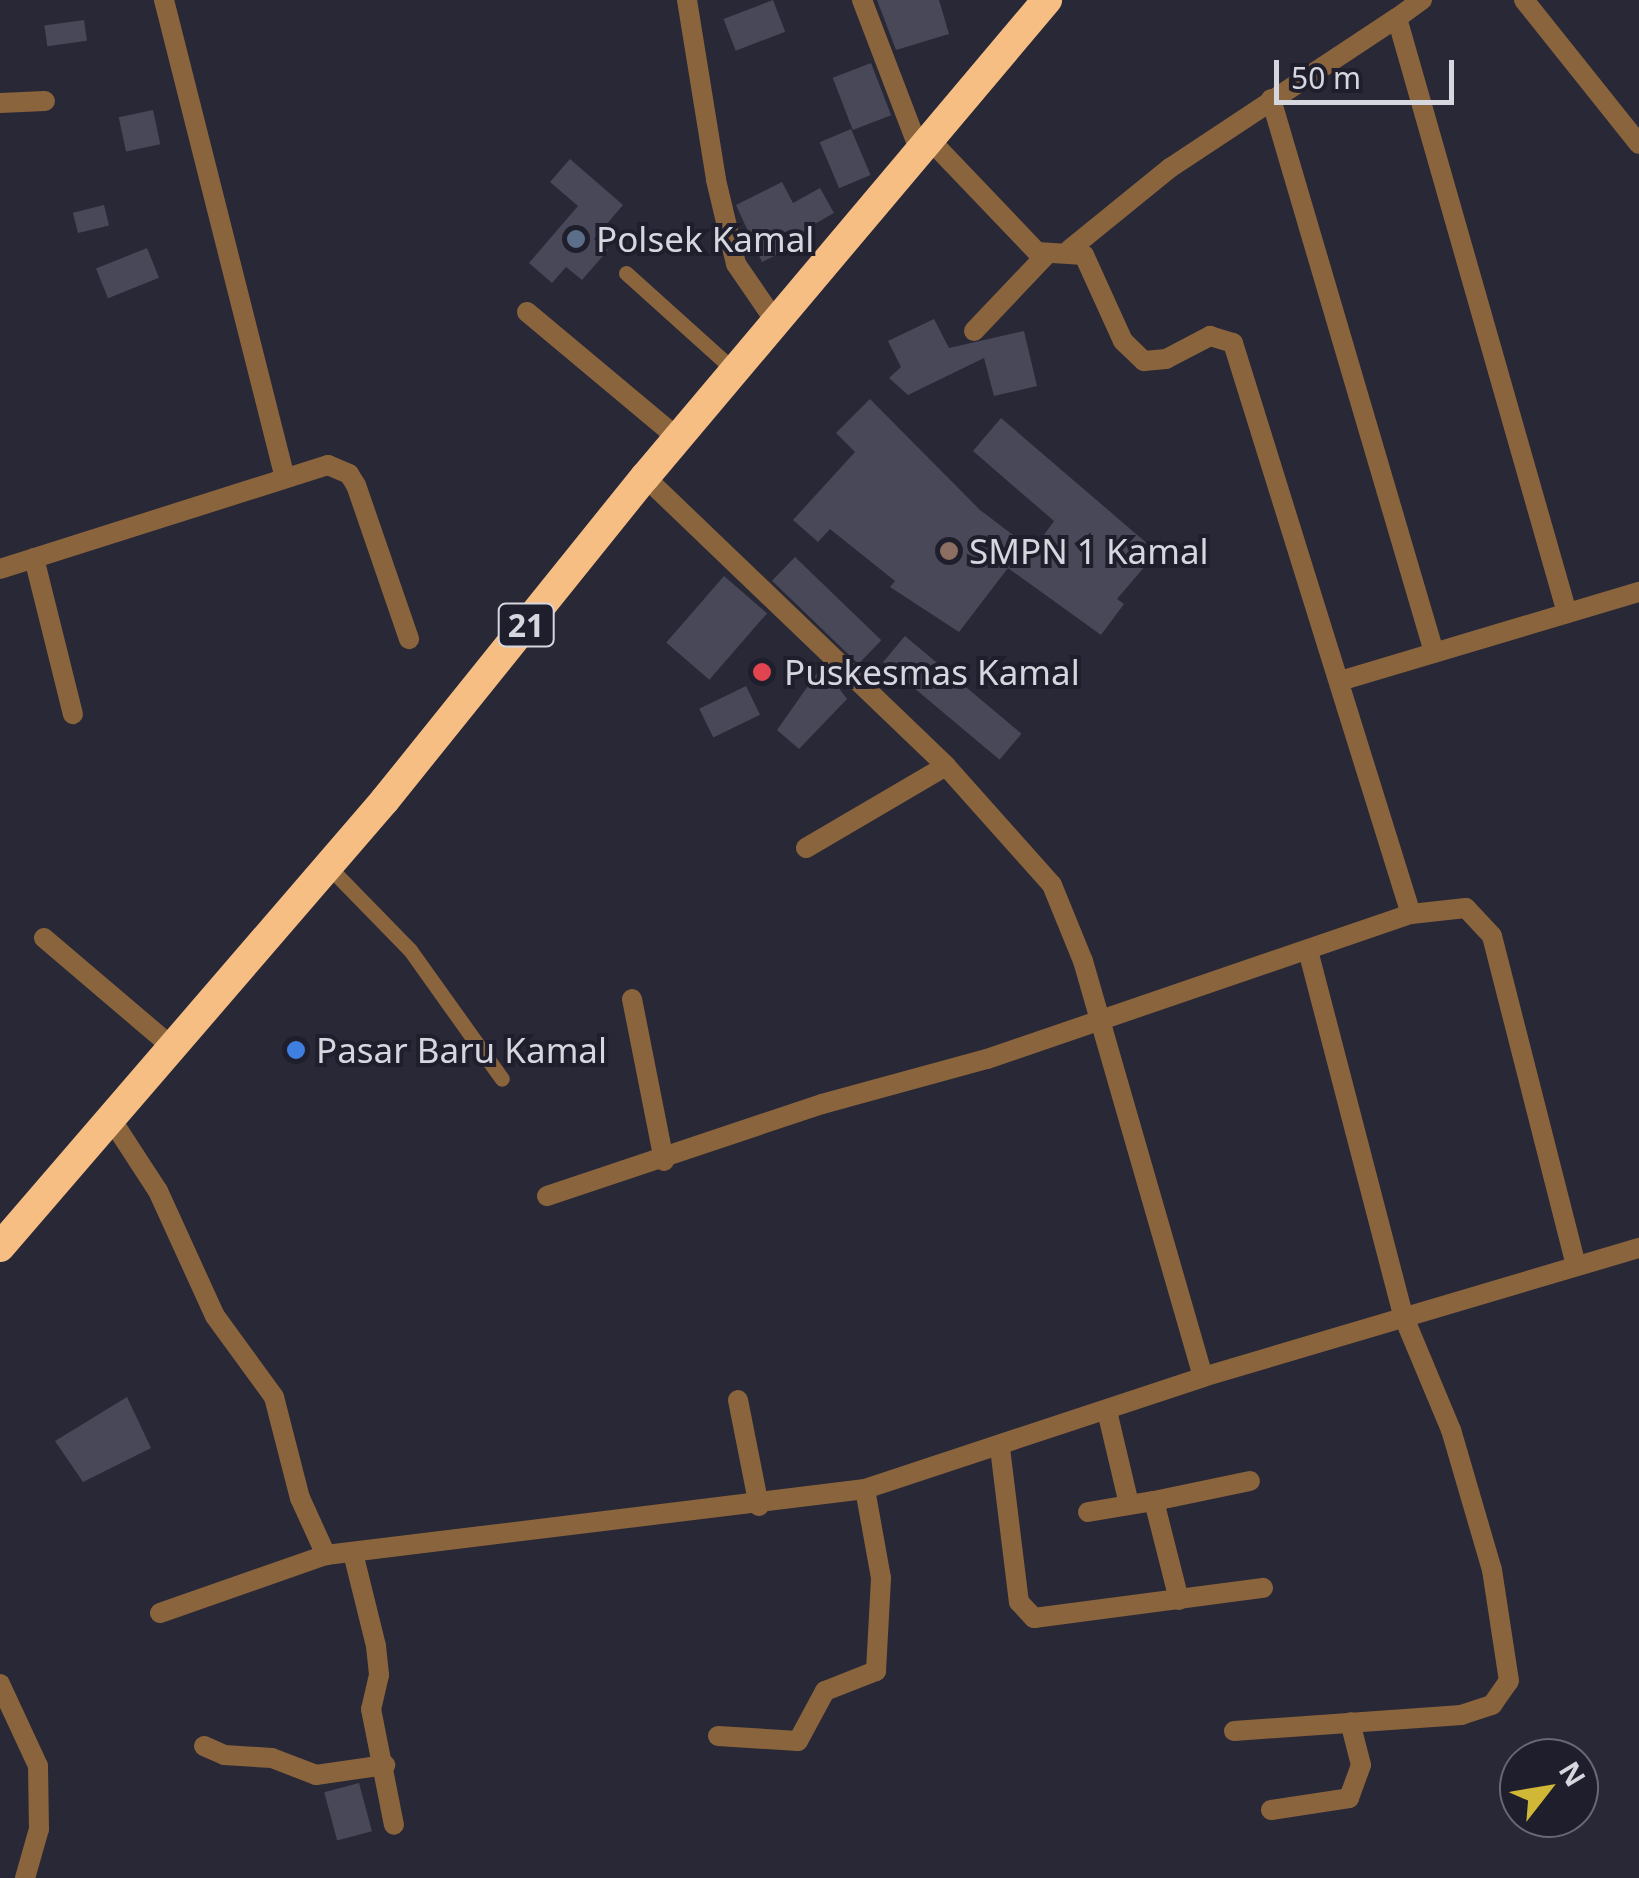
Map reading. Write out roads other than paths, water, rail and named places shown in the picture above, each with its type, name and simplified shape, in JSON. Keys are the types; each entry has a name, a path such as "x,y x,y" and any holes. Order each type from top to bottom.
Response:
{"highway":[{"name":"21","path":"0,1248 113,1122 172,1047 328,866 645,477 778,325 1048,0"}],"street":[{"path":"164,0 285,478"},
{"path":"686,0 736,264 778,325"},
{"path":"862,0 925,146 1038,252 1047,254 1070,250 1170,168 1422,0"},
{"path":"1524,0 1639,144"},
{"path":"1396,18 1470,254 1568,612"},
{"path":"1272,99 1434,652"},
{"path":"0,103 44,100"},
{"path":"1070,250 1084,255 1123,340 1144,361 1166,359 1210,336 1233,343 1411,914"},
{"path":"974,331 1047,254"},
{"path":"526,312 679,439"},
{"path":"0,569 328,464 350,474 410,639"},
{"path":"645,477 946,766 1052,885 1100,1020 1203,1378"},
{"path":"34,558 72,714"},
{"path":"1340,681 1639,592"},
{"path":"806,848 946,766"},
{"path":"547,1196 664,1161 822,1104 1100,1020 1411,914 1466,908 1492,936 1576,1262"},
{"path":"44,938 172,1047"},
{"path":"1234,1731 1460,1714 1492,1705 1504,1696 1509,1681 1492,1570 1466,1478 1403,1315 1308,950"},
{"path":"632,1000 664,1161"},
{"path":"113,1122 158,1191 215,1316 274,1397 300,1498 326,1555"},
{"path":"160,1612 326,1555 472,1532 759,1506 866,1489 1203,1378 1576,1262 1637,1254"},
{"path":"738,1400 759,1506"},
{"path":"1107,1412 1130,1504"},
{"path":"1000,1448 1024,1611 1034,1618 1263,1588"},
{"path":"1088,1512 1250,1481"},
{"path":"718,1736 798,1742 825,1691 876,1671 881,1578 866,1489"},
{"path":"1154,1501 1179,1600"},
{"path":"353,1553 376,1646 380,1675 371,1709 385,1764 394,1825"},
{"path":"0,1684 38,1766 39,1830 25,1878"},
{"path":"1271,1810 1349,1798 1360,1765 1350,1722"},
{"path":"204,1746 224,1755 272,1758 316,1775 385,1764"}],"lane":[{"path":"626,273 736,372"},
{"path":"328,866 410,950 502,1079"}],"place":[{"name":"Polsek Kamal","path":"576,239"},
{"name":"SMPN 1 Kamal","path":"949,551"},
{"name":"Puskesmas Kamal","path":"762,672"},
{"name":"Pasar Baru Kamal","path":"296,1050"}]}
